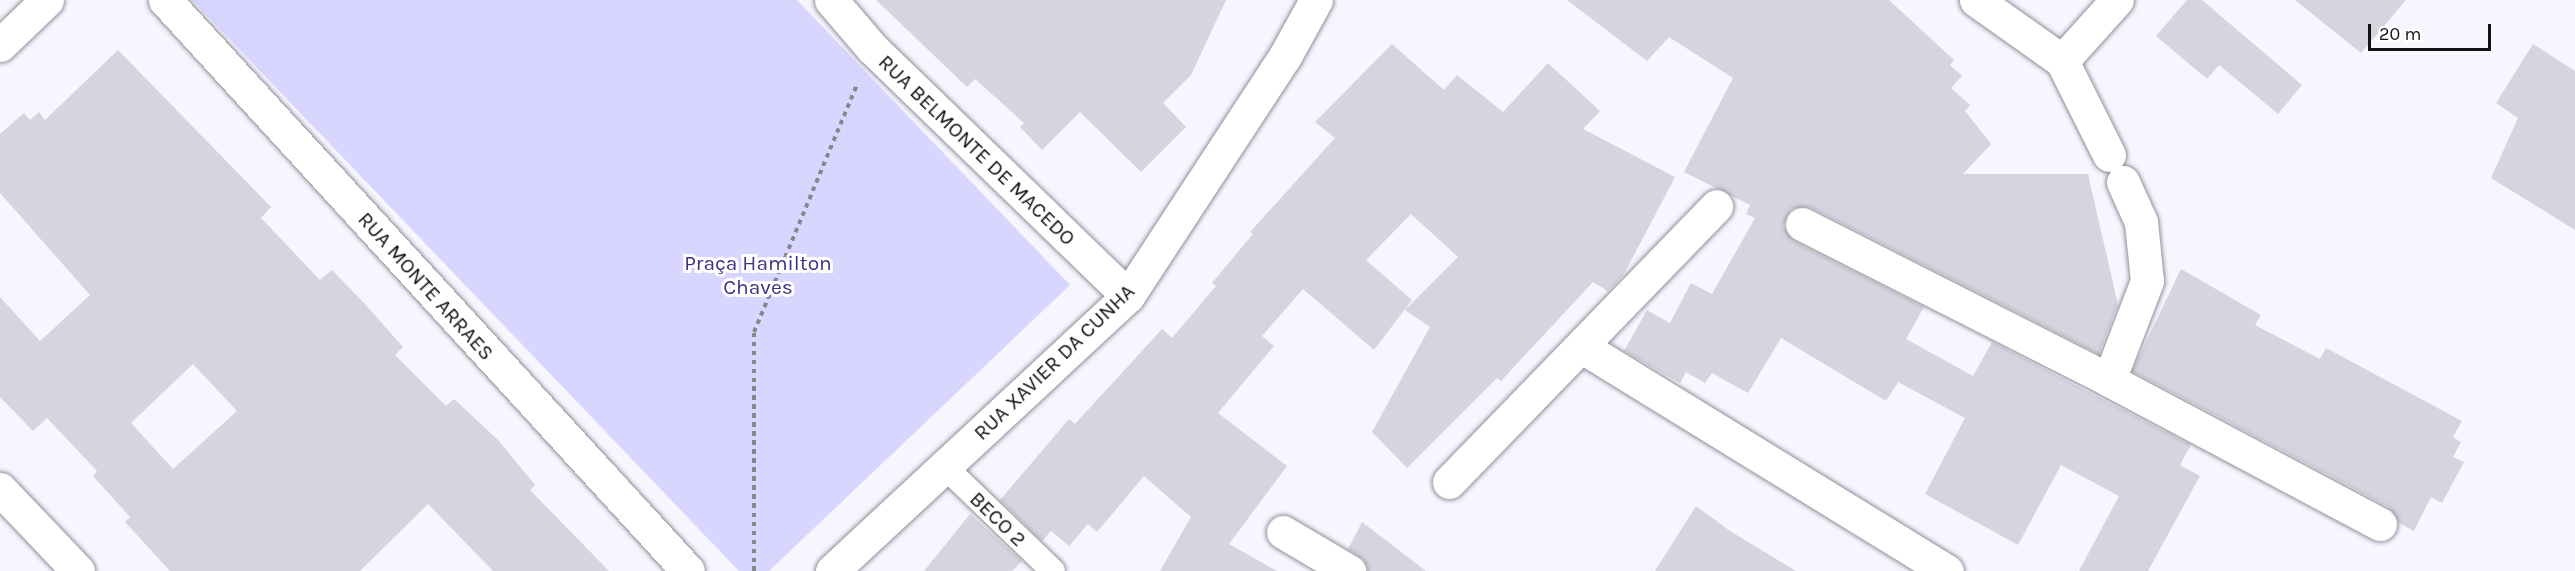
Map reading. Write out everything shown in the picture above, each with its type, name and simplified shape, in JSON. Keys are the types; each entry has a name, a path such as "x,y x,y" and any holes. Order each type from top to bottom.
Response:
{"street":[{"path":"0,45 47,0"},
{"name":"RUA MONTE ARRAES","path":"165,0 688,571"},
{"name":"RUA XAVIER DA CUNHA","path":"831,571 1128,296 1284,58 1316,0"},
{"path":"1976,0 2062,61 2141,222 2147,281 2109,380"},
{"path":"2062,61 2117,0"},
{"name":"RUA BELMONTE DE MACEDO","path":"847,7 872,48 1128,296"},
{"path":"1449,482 1584,348 1716,206"},
{"path":"1802,224 2109,380 2380,524"},
{"path":"1584,348 1947,571"},
{"path":"0,489 78,571"},
{"path":"1282,532 1349,571"}],"lane":[{"name":"BECO 2","path":"944,466 1053,571"}],"path":[{"path":"754,571 754,332 872,48"}],"green space":[{"name":"Praça Hamilton Chaves","path":"192,0 797,0 1070,285 769,571 739,571"}],"building":[{"path":"876,0 1226,0 1191,75 1163,103 1186,127 1141,172 1080,112 1042,150 1020,127 1024,123 975,79 967,87"},
{"path":"1567,0 1889,0 1954,60 1950,65 1962,76 1951,88 1970,105 1965,111 1991,144 1963,174 2088,174 2118,305 2099,354 1810,207 1791,209 1783,226 1794,241 1924,307 1906,339 1973,376 1992,342 2191,445 2180,465 2200,476 2148,571 2079,571 2119,496 2061,465 2018,545 1925,494 1965,418 1898,382 1886,401 1781,338 1748,393 1712,373 1705,383 1686,372 1680,383 1624,351 1647,310 1670,323 1691,283 1712,294 1755,218 1746,214 1750,205 1684,172 1733,78 1669,37 1647,61"},
{"path":"2187,0 2202,0 2302,85 2278,114 2219,65 2207,79 2156,36"},
{"path":"2295,0 2406,0 2361,53"},
{"path":"1392,44 1444,90 1457,75 1503,112 1548,63 1600,111 1583,129 1675,177 1624,274 1608,291 1593,282 1501,381 1497,378 1407,468 1372,432 1430,327 1405,310 1458,257 1411,214 1366,260 1412,300 1374,350 1303,289 1262,336 1274,346 1218,413 1287,466 1229,544 1277,571 1160,571 1191,517 1144,476 1097,532 1088,524 1069,546 1051,531 1042,541 1000,500 1069,419 1075,424 1162,329 1172,338 1216,286 1212,283 1253,234 1250,232 1335,138 1315,122"},
{"path":"2533,44 2575,71 2575,230 2491,178 2518,118 2496,103"},
{"path":"118,50 271,207 261,218 320,280 332,270 403,347 395,355 446,406 454,399 498,440 535,485 530,490 609,571 493,571 428,504 360,571 170,571 125,522 130,517 93,476 97,471 47,418 33,431 0,397 0,297 40,341 90,295 0,193 0,134 24,113 30,120 39,112 45,120","holes":["193,364 237,411 173,469 131,423"]},
{"path":"2181,269 2261,315 2255,325 2320,359 2326,348 2462,421 2453,437 2461,442 2453,457 2464,462 2442,503 2431,497 2414,531 2399,523 2389,507 2132,371"},
{"path":"1696,506 1730,531 1796,571 1655,571"},
{"path":"970,514 1022,561 1012,571 924,571"},
{"path":"1362,522 1426,571 1368,571 1365,561 1348,549"}]}
